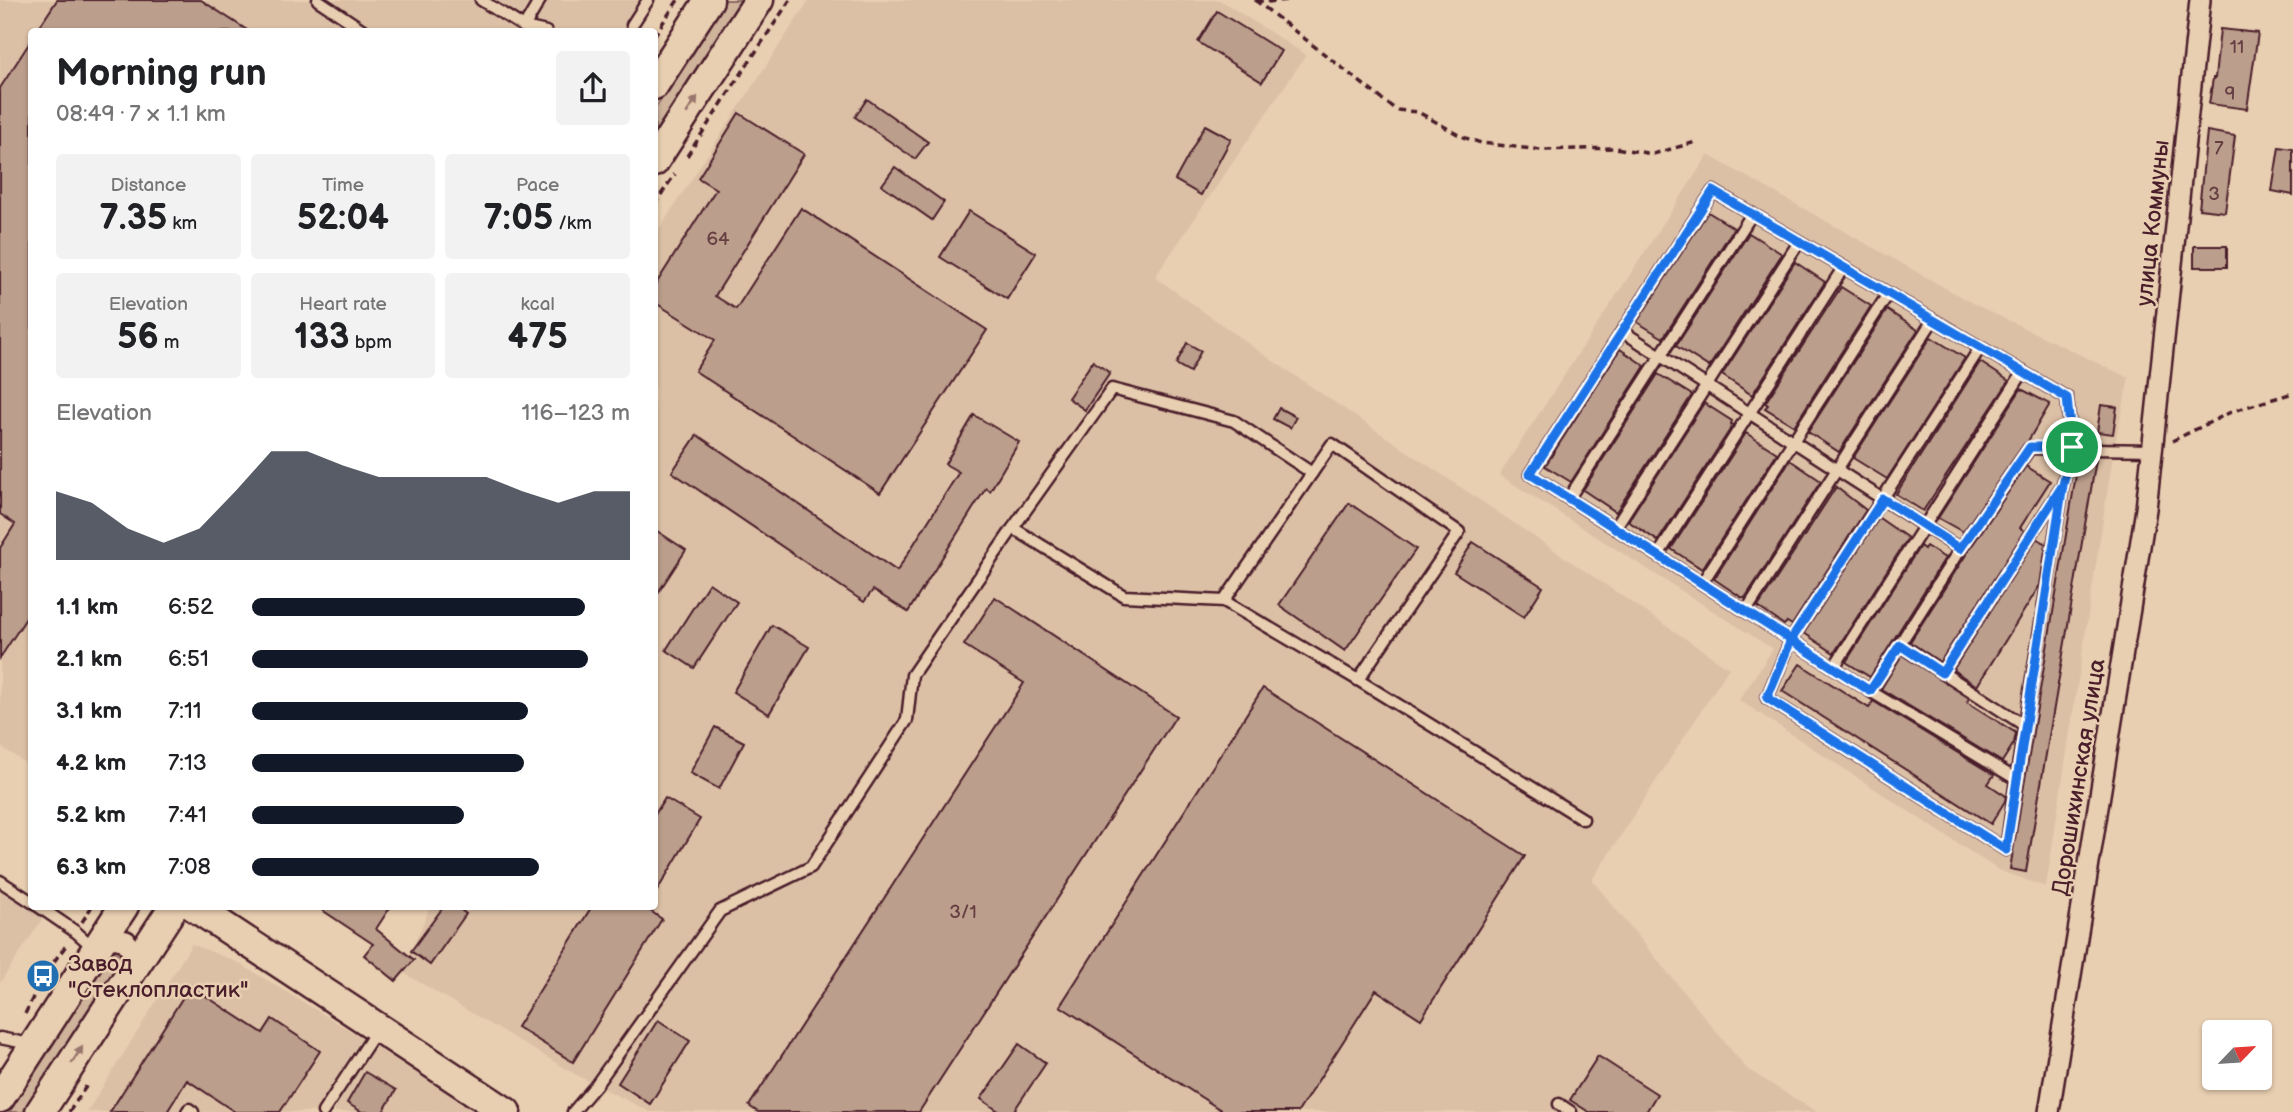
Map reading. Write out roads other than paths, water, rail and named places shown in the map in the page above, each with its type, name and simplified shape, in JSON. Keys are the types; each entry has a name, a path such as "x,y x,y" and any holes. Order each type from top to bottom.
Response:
{"street":[{"path":"658,77 667,59 709,0"},
{"path":"666,167 759,0"},
{"name":"улица Коммуны","path":"2153,450 2200,0"},
{"name":"Дорошихинская улица","path":"2049,1112 2133,599 2153,450"},
{"path":"0,1098 24,1042 91,942 120,910"},
{"path":"40,1112 171,910"},
{"path":"199,910 506,1112"},
{"path":"91,942 113,938 127,941 134,954 135,967"}],"lane":[{"path":"318,0 360,28"},
{"path":"481,0 528,28"},
{"path":"524,27 540,0"},
{"path":"632,25 649,0"},
{"path":"1980,348 1791,640 1767,698 2006,850 2063,485 2072,447 2067,398 1713,191 1530,474 1569,498 1615,528 1746,611 1791,640 1833,667 1870,691 2016,779"},
{"path":"1569,498 1752,214"},
{"path":"1615,528 1799,242"},
{"path":"1658,555 1843,268"},
{"path":"1702,583 1888,294"},
{"path":"1746,611 1933,320"},
{"path":"1622,331 1960,549"},
{"path":"1833,667 2023,372"},
{"path":"573,1112 596,1085 720,911 811,867 907,720 912,675 1112,389 1234,421 1312,473"},
{"path":"1224,601 1332,444 1459,532 1358,680"},
{"path":"1870,691 1960,549 2030,447 2153,450"},
{"path":"1942,673 2063,485"},
{"path":"1013,528 1124,596 1224,601 1583,819"},
{"path":"1900,645 2024,725"},
{"path":"0,881 28,899"},
{"path":"44,910 91,942"},
{"path":"323,1112 378,1029"},
{"path":"0,1038 24,1042"},
{"path":"1559,1104 1571,1112"},
{"path":"187,1112 189,1109 193,1112"}],"place":[{"name":"Завод \"Стеклопластик\"","path":"43,976"}]}
